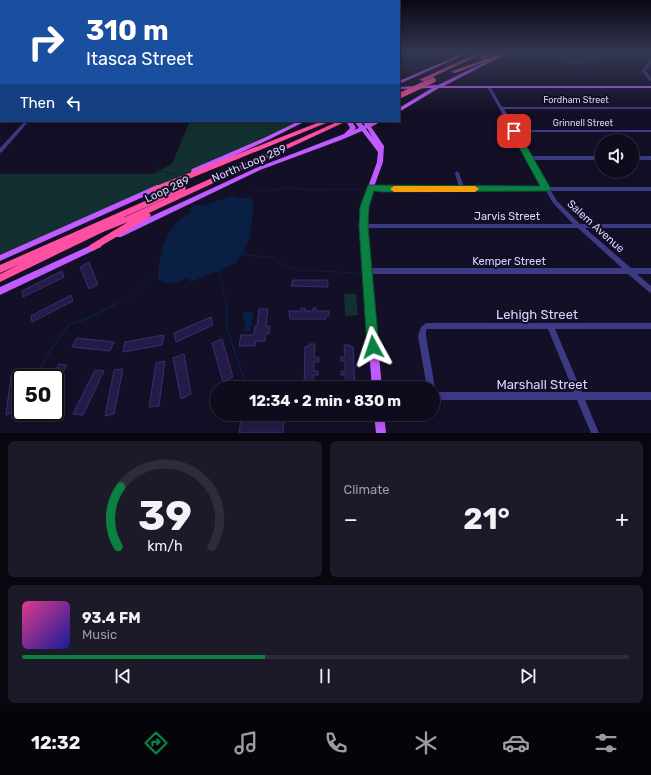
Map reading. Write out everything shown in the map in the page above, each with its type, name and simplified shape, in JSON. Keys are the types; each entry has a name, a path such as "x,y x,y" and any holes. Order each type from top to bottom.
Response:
{"highway":[{"path":"400,87 422,80 439,72"},
{"path":"400,96 452,72"},
{"path":"154,190 325,122"},
{"name":"Loop 289","path":"0,269 330,122"},
{"name":"Loop 289","path":"0,278 100,230 342,122"},
{"path":"93,247 181,197 251,163"}],"main road":[{"path":"400,87 423,72"},
{"path":"400,109 437,87 467,72"},
{"path":"417,75 412,79 414,82 449,81 458,85"},
{"path":"437,87 458,85 489,87"},
{"path":"400,87 471,88"},
{"path":"421,97 444,90 489,87 651,87"},
{"name":"North Loop 289","path":"0,258 266,140 301,122"},
{"path":"345,136 353,128 350,122"},
{"name":"North Loop 289","path":"0,290 258,169 345,136 365,125 376,122"},
{"path":"376,381 363,226 365,207 379,167 382,140 377,127 378,124 381,122"},
{"path":"365,125 371,140"},
{"path":"365,125 380,148"},
{"path":"345,136 359,135 371,140 380,148"},
{"path":"380,421 381,433"}],"street":[{"name":"Salem Avenue","path":"489,87 546,189 555,202 579,226 651,290"},
{"name":"Fordham Street","path":"501,108 651,108"},
{"path":"0,151 26,122"},
{"name":"Grinnell Street","path":"514,131 651,131"},
{"path":"529,158 595,158"},
{"path":"639,158 651,158"},
{"path":"457,173 462,189"},
{"path":"371,187 383,189 651,189"},
{"name":"Jarvis Street","path":"363,226 651,226"},
{"name":"Kemper Street","path":"367,271 651,271"},
{"name":"Lehigh Street","path":"429,381 422,336 424,328 430,326 651,326"},
{"path":"550,326 596,433"},
{"name":"Marshall Street","path":"440,396 651,396"}],"green space":[{"path":"190,122 298,122 251,146 0,255 0,174 153,174 172,164"},
{"path":"344,294 356,294 358,315 345,316"}],"water":[{"path":"235,196 237,198 251,198 254,206 249,237 252,239 249,239 242,255 236,260 237,264 232,264 220,270 219,273 216,272 190,282 188,278 171,284 158,280 160,256 173,226 181,218 191,213 190,208"},
{"path":"243,312 253,312 250,331 244,331 246,320 242,320"}],"building":[{"path":"89,262 98,285 89,289 80,267"},
{"path":"62,271 64,277 23,297 22,291"},
{"path":"293,280 327,280 328,287 291,286"},
{"path":"71,295 73,301 32,322 31,316"},
{"path":"301,308 305,308 305,311 313,311 313,308 316,308 316,311 329,311 329,316 326,316 326,319 290,319 289,311 301,311"},
{"path":"259,309 268,309 266,326 270,326 269,334 266,334 265,341 256,341 255,346 239,346 241,335 254,335 255,326 257,326"},
{"path":"211,317 213,325 176,342 174,333"},
{"path":"164,335 162,345 123,352 125,342"},
{"path":"77,338 114,342 110,351 72,347"},
{"path":"222,339 233,377 225,381 223,381 212,343"},
{"path":"309,344 315,344 314,357 319,357 319,362 314,362 314,371 318,371 318,375 314,375 314,381 304,381 305,347 309,346"},
{"path":"344,345 350,345 353,347 355,381 345,381 345,375 341,375 341,371 345,371 345,361 341,361 341,357 345,357"},
{"path":"184,354 191,394 181,399 173,358"},
{"path":"165,361 159,406 149,407 156,363"},
{"path":"59,364 67,365 64,370 64,369 56,369"},
{"path":"123,369 114,414 105,416 114,370"},
{"path":"95,370 104,371 83,415 73,414"},
{"path":"11,375 12,413 6,415"},
{"path":"241,421 284,421 283,433 239,433"}],"waterway":[{"path":"152,164 160,171 174,174 177,177"},
{"path":"249,198 255,191 275,190 289,187 307,190 363,189"},
{"path":"242,255 272,257 282,265 296,270 358,273"},
{"path":"219,273 227,304"},
{"path":"116,304 136,292 140,285 154,275 157,276"},
{"path":"40,369 69,324 87,319 118,303"},
{"path":"227,304 227,329 244,379"}],"slow traffic":[{"path":"394,189 475,189"}],"route":[{"path":"373,347 363,226 365,207 371,187 383,189 546,189 514,131"}]}
